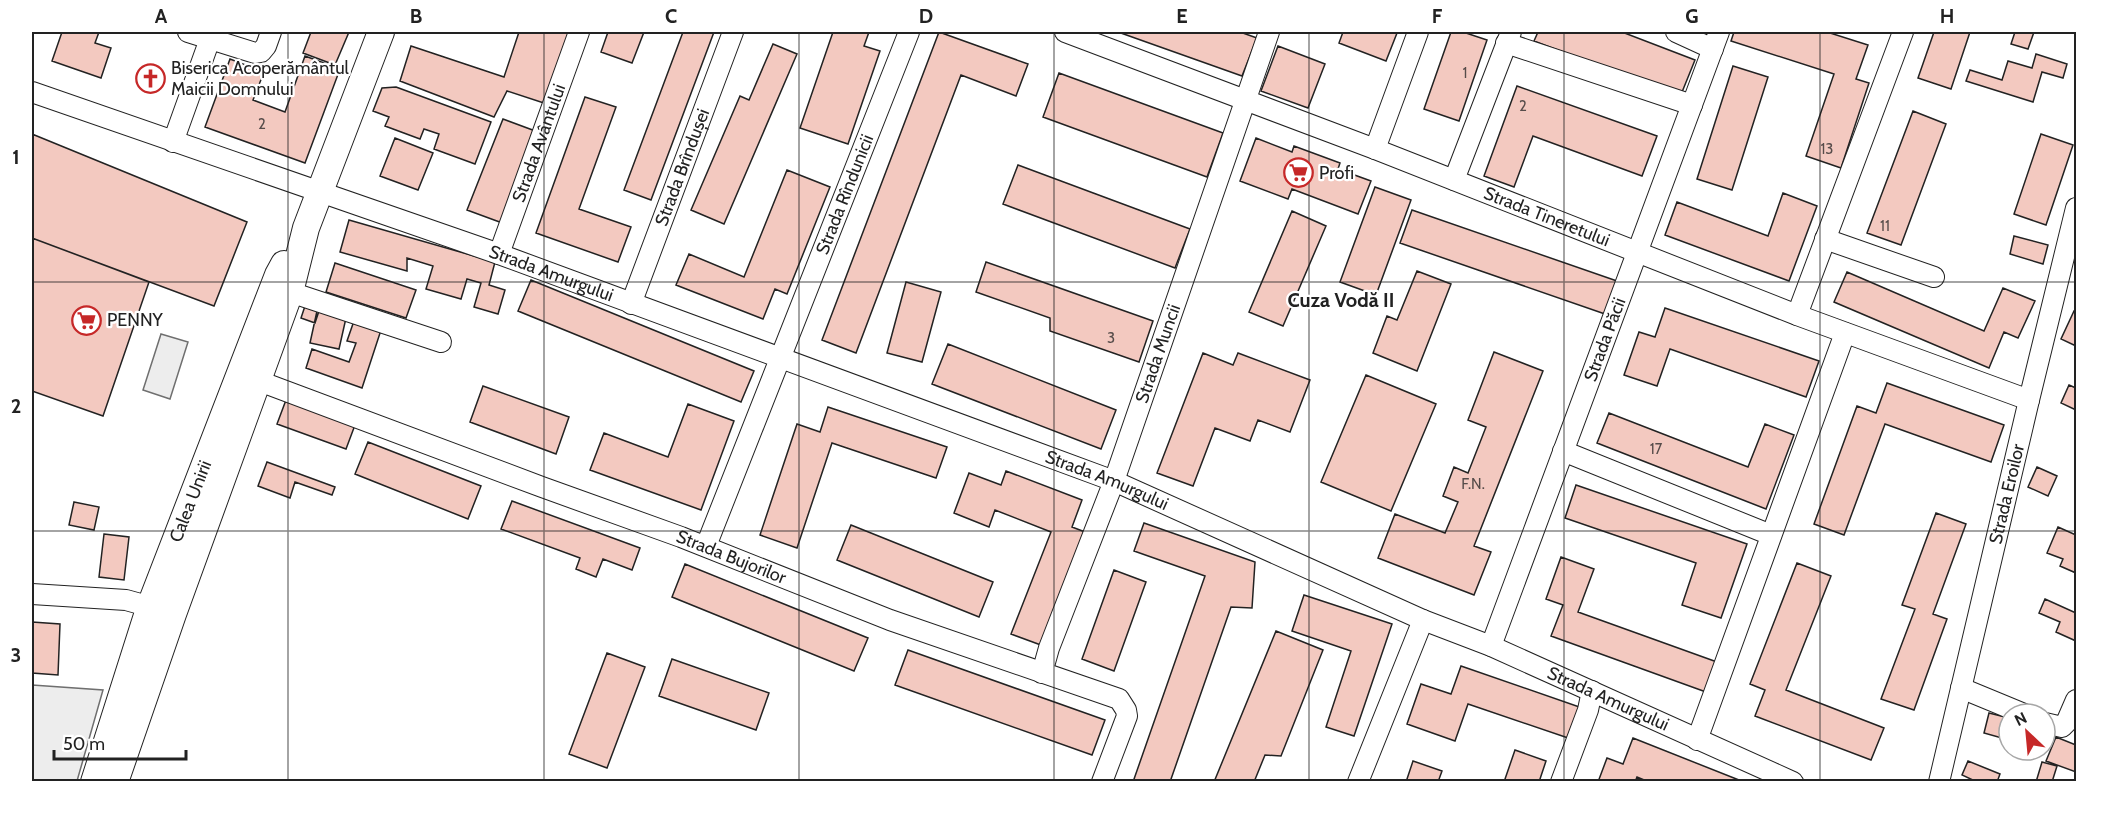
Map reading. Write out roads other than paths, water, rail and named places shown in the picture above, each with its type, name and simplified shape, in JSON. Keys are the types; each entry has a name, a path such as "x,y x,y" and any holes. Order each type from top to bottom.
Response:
{"main road":[{"name":"Calea Unirii","path":"94,782 161,610 259,381 290,292 306,228 381,32"},
{"name":"Calea Unirii","path":"115,782 161,610 278,275 306,228"}],"street":[{"path":"188,32 255,53 261,52 266,46 271,32"},
{"name":"Strada Avântului","path":"499,254 579,32"},
{"name":"Strada Brîndușei","path":"631,304 733,32"},
{"name":"Strada Rîndunicii","path":"782,358 909,32"},
{"name":"Strada Tineretului","path":"1065,32 1375,149 1797,315 2029,400"},
{"name":"Strada Muncii","path":"1042,673 1049,648 1114,481 1269,32"},
{"path":"1375,149 1418,32"},
{"path":"1676,32 1716,40"},
{"path":"1797,315 1896,34"},
{"path":"1454,180 1508,38 1692,105"},
{"path":"173,142 210,39"},
{"name":"Strada Păcii","path":"1491,646 1716,40"},
{"name":"Strada Amurgului","path":"32,92 499,254 1114,481 1423,620 1491,646 1793,782"},
{"name":"Strada Eroilor","path":"1939,782 2076,208"},
{"path":"1825,239 1934,277"},
{"path":"290,292 441,342"},
{"path":"1697,740 1845,333"},
{"path":"706,546 782,358"},
{"name":"Strada Bujorilor","path":"259,381 706,546 890,620 1111,695 1123,703 1127,716 1102,782"},
{"path":"1563,451 1771,535"},
{"path":"32,594 126,600 161,610"},
{"path":"1358,782 1423,620"},
{"path":"1961,688 1997,703"},
{"path":"1561,782 1588,710 1592,691"},
{"path":"2057,727 2062,728 2066,723 2076,700"}],"place":[{"name":"Biserica Acoperământul Maicii Domnului","path":"150,78"},
{"name":"Profi","path":"1298,173"},
{"name":"PENNY","path":"86,320"}],"district":[{"name":"Cuza Vodă II","path":"1341,300"}]}
